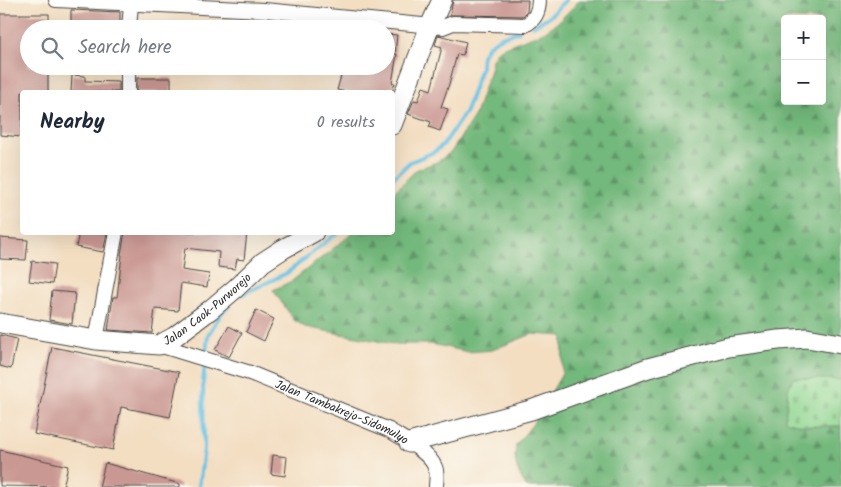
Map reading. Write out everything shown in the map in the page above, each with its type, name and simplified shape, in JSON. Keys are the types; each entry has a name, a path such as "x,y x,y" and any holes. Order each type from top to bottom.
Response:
{"street":[{"path":"56,0 264,10 368,20"},
{"path":"395,117 442,0"},
{"path":"395,23 443,27 452,23 525,24 535,17 538,11 539,0"},
{"path":"130,20 131,4"},
{"path":"128,75 128,90"},
{"path":"96,340 115,235"},
{"name":"Jalan Caok-Purworejo","path":"0,324 96,340 159,345 174,337 210,310 263,262 309,235"},
{"path":"409,442 531,410 648,368 728,347 806,338 841,344"},
{"name":"Jalan Tambakrejo-Sidomulyo","path":"159,345 188,356 250,374 389,430 424,454 436,468 436,487"}],"green space":[{"path":"580,0 841,0 841,380 793,378 788,390 785,421 805,426 841,426 841,487 526,487 517,469 516,445 532,425 562,374 563,336 532,334 492,350 468,352 432,344 393,344 305,327 294,320 273,290 292,281 350,235 395,235 395,191 416,170 439,161 452,151 475,115 492,60 496,53 504,47 544,32 557,23"},
{"path":"793,378 841,380 841,426 805,426 785,421 788,390"}],"building":[{"path":"453,0 528,0 527,12 523,16 450,15"},
{"path":"71,10 120,12 120,20 71,20"},
{"path":"0,14 49,14 49,20 20,20 20,75 48,75 48,90 20,90 20,137 0,135"},
{"path":"395,35 397,35 395,54"},
{"path":"438,35 466,42 463,55 457,54 441,107 448,109 440,131 429,127 431,122 408,114 414,100 418,101 423,87 431,90 442,47 435,45"},
{"path":"72,75 85,76 85,81 119,82 119,90 71,90"},
{"path":"341,75 393,75 392,83 395,83 393,90 337,90"},
{"path":"137,78 171,78 171,90 137,90"},
{"path":"78,235 107,235 103,252 76,247"},
{"path":"124,235 247,235 244,260 237,259 235,269 218,267 219,252 185,248 182,270 209,274 207,287 181,283 178,311 155,309 152,333 108,330 113,297 117,297"},
{"path":"0,238 28,240 26,260 0,259"},
{"path":"32,261 55,264 52,284 29,281"},
{"path":"52,291 75,293 72,324 49,320"},
{"path":"256,310 274,319 264,341 246,332"},
{"path":"229,326 242,333 229,357 215,350"},
{"path":"0,335 17,339 11,369 0,366"},
{"path":"52,347 179,372 170,417 121,407 113,450 34,434"},
{"path":"0,450 68,466 63,487 0,486"},
{"path":"273,455 287,457 285,476 271,474"},
{"path":"105,463 180,484 180,487 99,487"}],"waterway":[{"path":"533,26 550,16 566,0"},
{"path":"395,176 410,162 434,152 444,144 466,111 481,68 482,56 488,46 499,38 519,31"},
{"path":"241,295 287,273 334,235"},
{"path":"199,487 204,449 203,383 208,335 222,312 229,306"}]}
